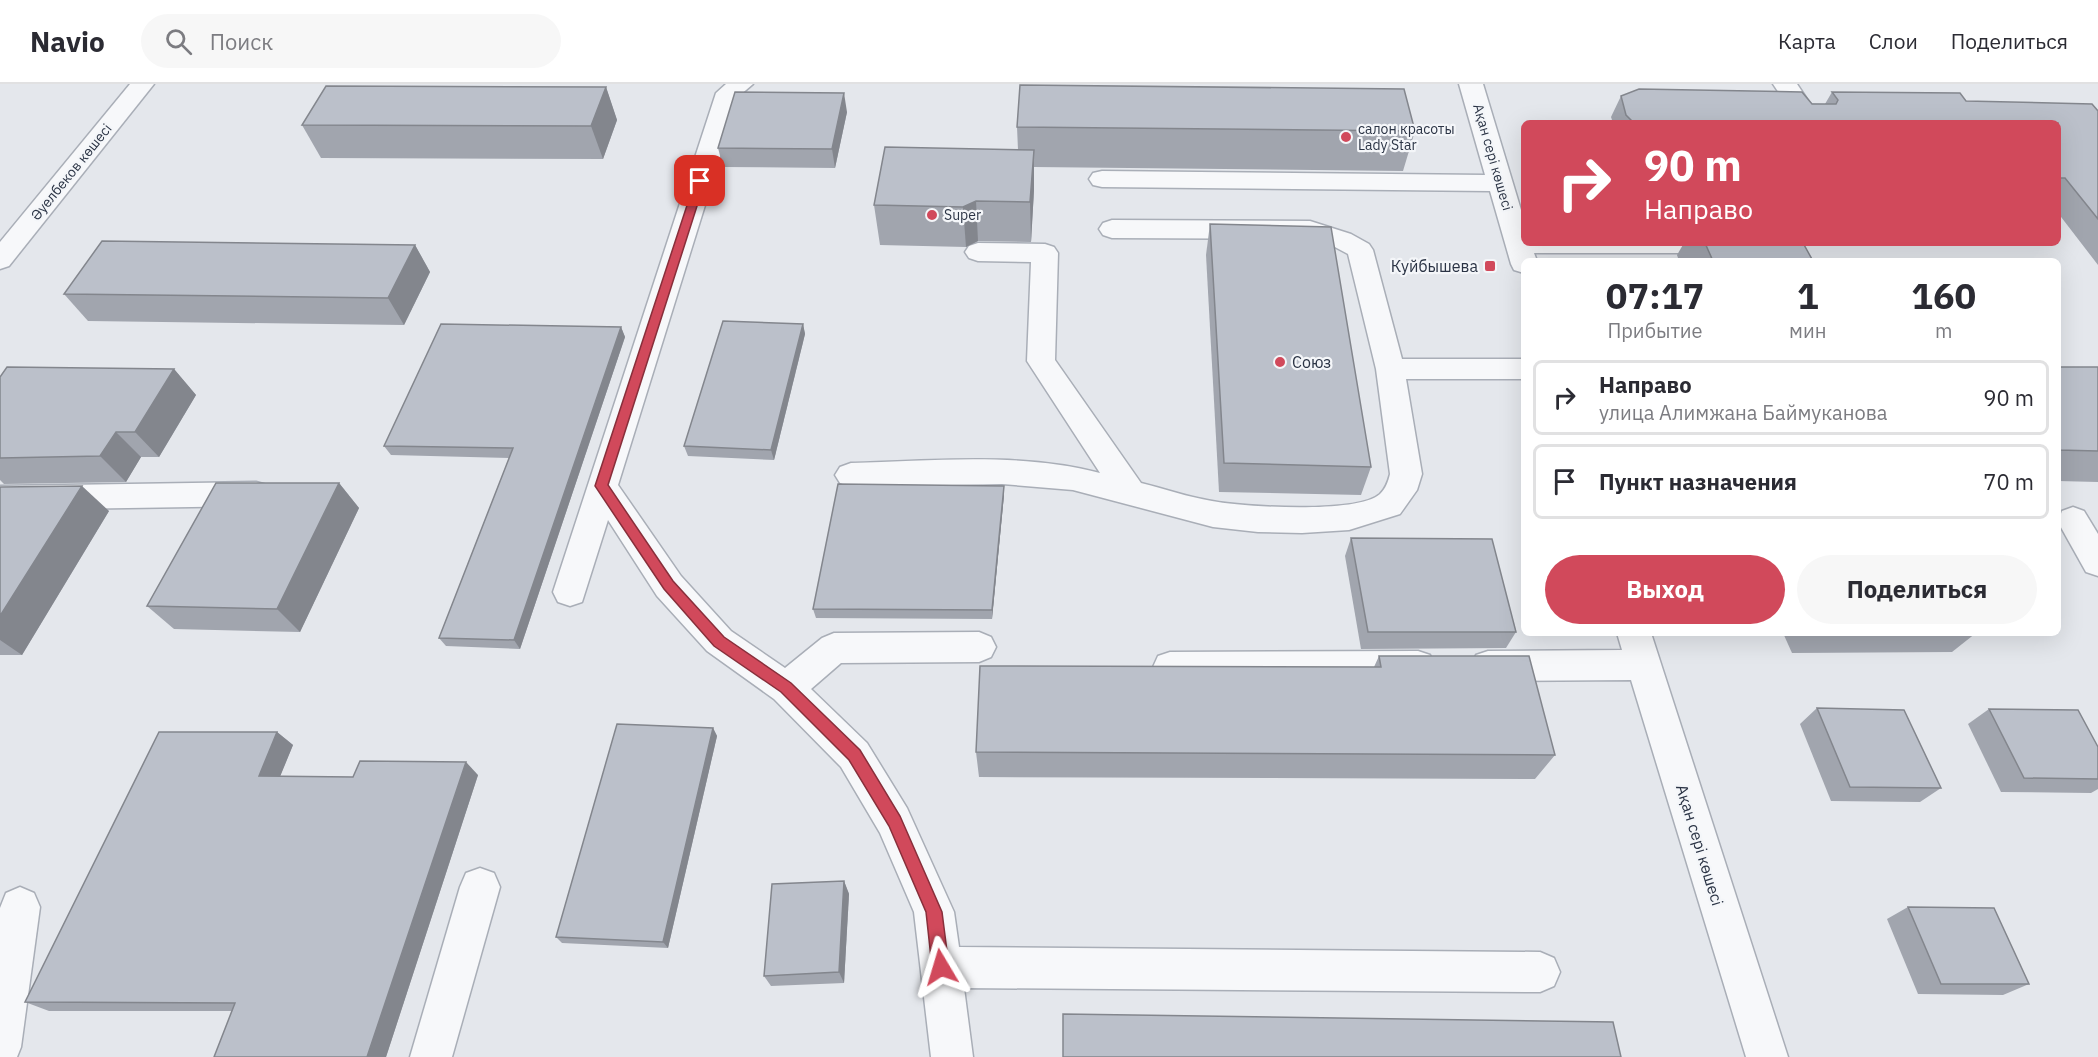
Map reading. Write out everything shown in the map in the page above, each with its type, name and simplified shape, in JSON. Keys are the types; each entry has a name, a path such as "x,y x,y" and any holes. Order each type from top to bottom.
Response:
{"street":[{"name":"Әуелбеков көшесі","path":"0,261 142,84"},
{"path":"570,592 728,93 741,84"},
{"name":"Ақан сері көшесі","path":"1471,84 1521,254"},
{"path":"1785,84 1809,120"},
{"path":"1102,179 1501,183"},
{"path":"851,475 1002,472 1073,478 1182,507 1258,519 1349,518 1389,505 1401,490 1406,474 1390,369 1360,250 1348,241 1310,230 1112,229"},
{"path":"1521,254 1706,246"},
{"path":"978,252 1045,253 1041,361 1130,492"},
{"path":"1390,369 1521,369"},
{"path":"602,486 669,585 719,641 786,688 855,755 894,821 934,912 952,1057"},
{"path":"0,498 279,494"},
{"path":"2076,520 2098,563"},
{"path":"786,688 834,648 979,647"},
{"path":"1141,667 1639,649"},
{"name":"Ақан сері көшесі","path":"1639,649 1767,1057"},
{"path":"431,1057 480,887"},
{"path":"0,1047 20,907"},
{"path":"941,967 1540,972"}],"building":[{"path":"1020,85 1404,89 1415,131 1017,127"},
{"path":"326,86 606,87 591,126 302,125"},
{"path":"1639,89 1802,92 1812,104 1836,104 1838,100 1832,92 1960,93 1966,101 2092,104 2098,111 2098,219 2065,178 2061,178 2061,120 1631,120 1626,115 1621,96"},
{"path":"735,92 844,93 832,149 718,148"},
{"path":"885,147 1034,150 1030,202 976,201 963,207 874,205"},
{"path":"1210,224 1331,227 1371,467 1224,463"},
{"path":"102,241 415,245 388,298 64,294"},
{"path":"1706,246 1805,246 1811,258 1712,258"},
{"path":"723,321 803,324 771,450 684,446"},
{"path":"441,324 621,327 514,640 439,638 513,448 384,446"},
{"path":"7,367 174,369 135,432 116,432 100,456 0,458 0,377"},
{"path":"2061,367 2098,367 2098,451 2061,450"},
{"path":"216,483 339,483 277,609 147,606"},
{"path":"838,484 1004,486 992,610 813,609"},
{"path":"82,486 0,616 0,487"},
{"path":"1351,538 1492,539 1516,632 1368,632"},
{"path":"1379,656 1529,656 1555,755 976,752 980,666 1381,667"},
{"path":"1817,708 1904,710 1941,788 1850,787"},
{"path":"1989,709 2078,710 2098,747 2098,779 2024,778"},
{"path":"617,724 713,728 663,942 556,937"},
{"path":"159,732 277,732 259,776 353,777 360,761 466,762 367,1057 214,1057 235,1003 25,1002"},
{"path":"844,881 839,972 764,976 772,884"},
{"path":"1908,907 1994,908 2029,984 1941,984"},
{"path":"1063,1014 1613,1022 1621,1057 1063,1057"}],"place":[{"name":"салон красоты Lady Star","path":"1346,137"},
{"name":"Super","path":"932,215"},
{"name":"Куйбышева","path":"1490,266"},
{"name":"Союз","path":"1280,362"}],"route":[{"path":"700,181 602,486 669,585 719,641 786,688 855,755 894,821 934,912 941,967"}]}
